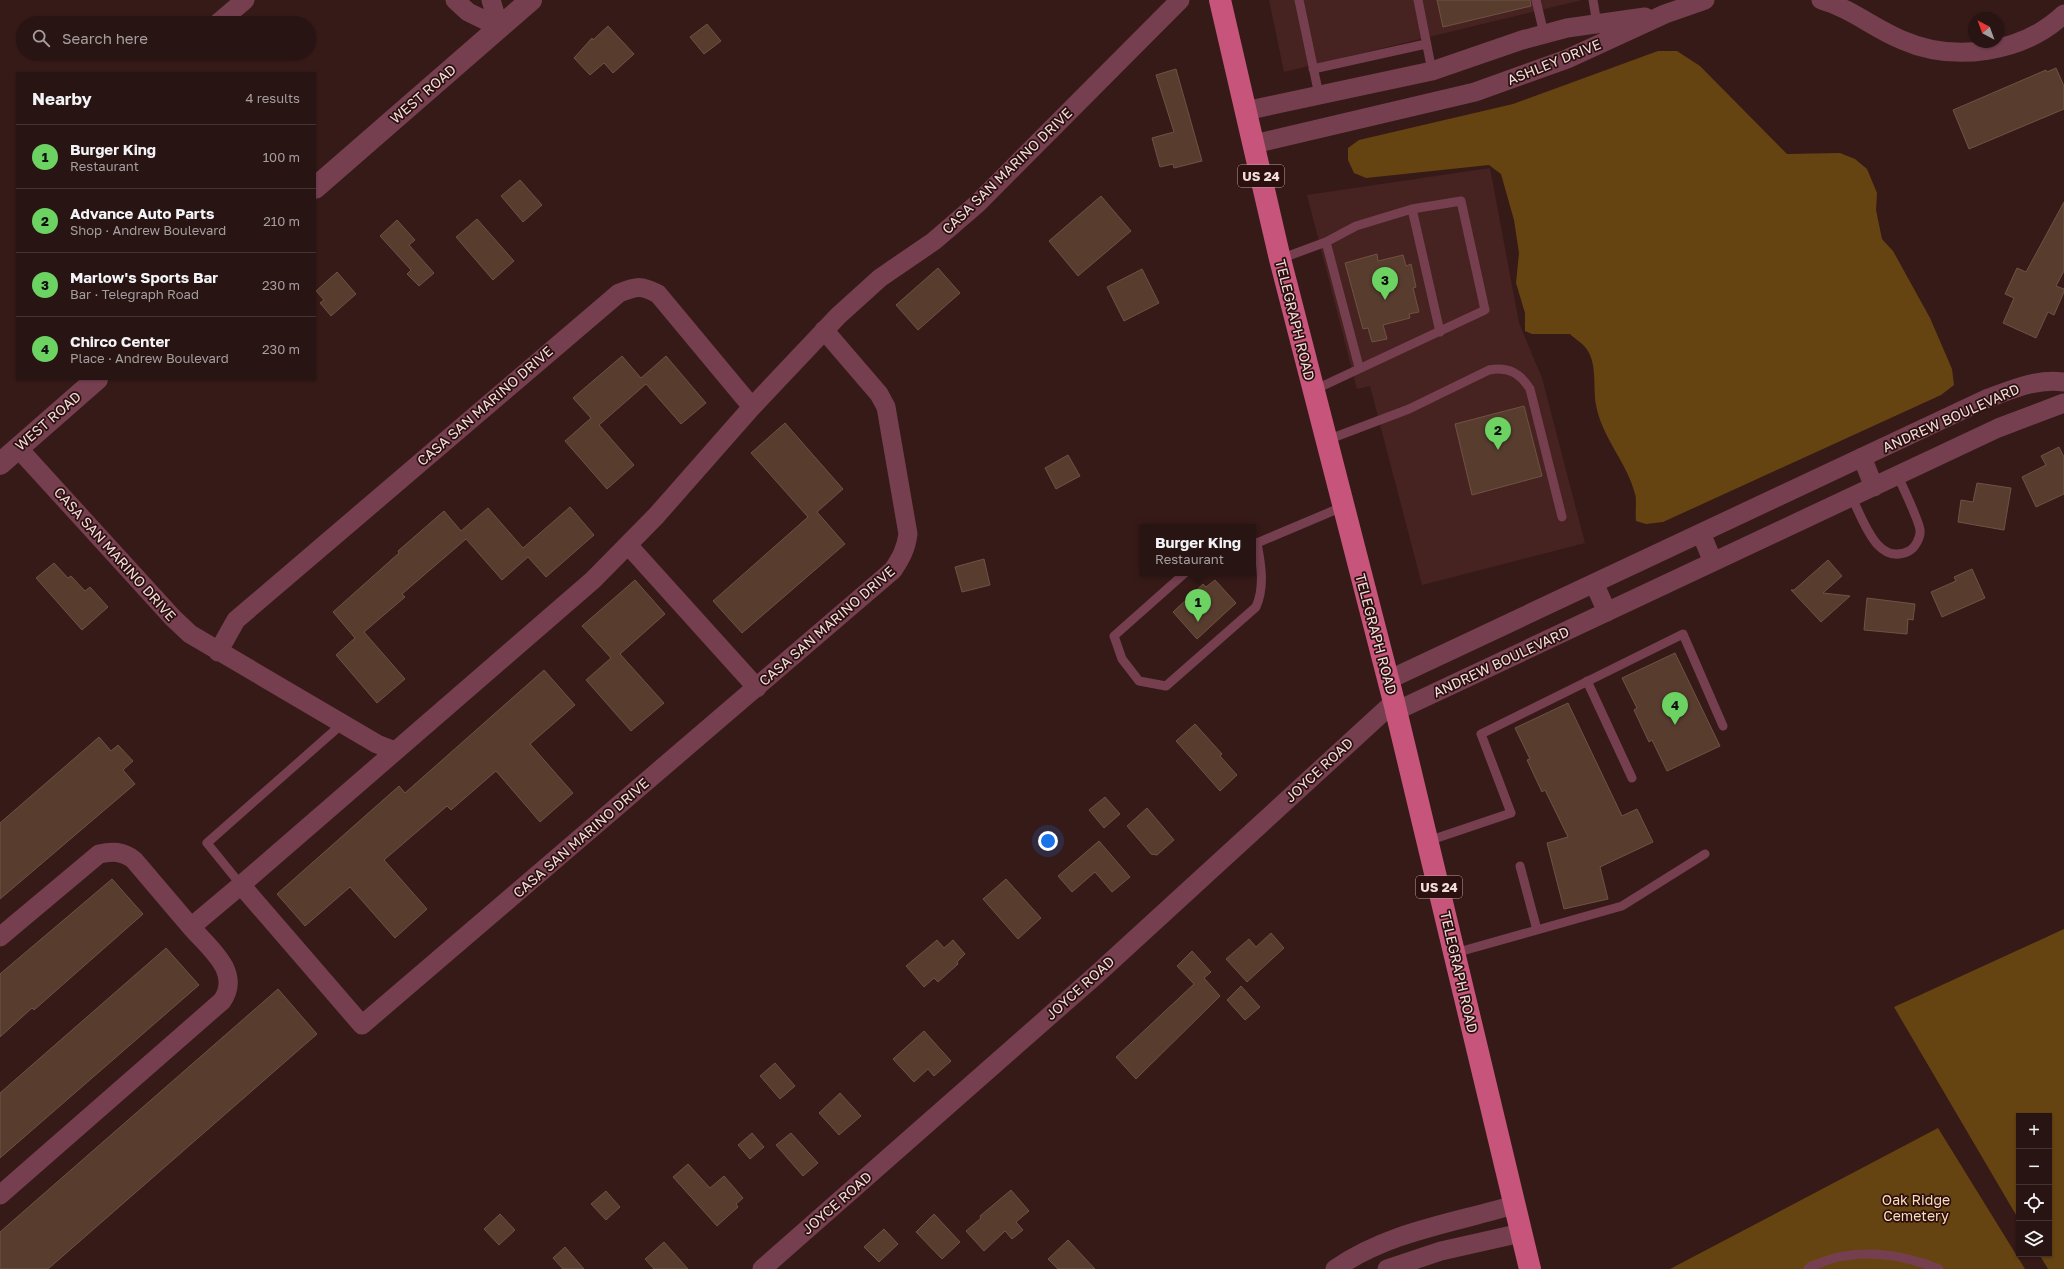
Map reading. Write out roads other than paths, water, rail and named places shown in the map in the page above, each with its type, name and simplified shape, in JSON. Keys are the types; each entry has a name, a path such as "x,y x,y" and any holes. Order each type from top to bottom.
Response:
{"main road":[{"name":"TELEGRAPH ROAD","path":"1220,0 1280,260 1342,507 1395,706 1530,1269"}],"street":[{"path":"226,16 245,0"},
{"path":"455,0 468,12 499,28"},
{"path":"491,0 499,28"},
{"name":"WEST ROAD","path":"316,187 531,0"},
{"name":"CASA SAN MARINO DRIVE","path":"824,330 879,394 886,407 908,534 907,545 902,558 892,570 757,688 362,1025 240,885 592,580 628,545 752,407 824,330 880,278 934,241 977,204 1180,0"},
{"name":"ASHLEY DRIVE","path":"1254,144 1475,92 1514,80 1567,59 1665,14 1705,0"},
{"path":"1821,0 1853,5 1900,39 1915,46 1940,50 1973,52 2006,46 2028,39 2038,34 2064,14"},
{"name":"ASHLEY DRIVE","path":"1245,111 1432,72 1522,40 1567,28 1665,14"},
{"path":"1432,72 1439,100"},
{"name":"CASA SAN MARINO DRIVE","path":"218,652 236,620 619,292 633,287 645,287 658,294 752,407"},
{"name":"WEST ROAD","path":"0,464 96,380"},
{"name":"ANDREW BOULEVARD","path":"1388,680 1986,399 2023,385 2051,380 2064,382"},
{"name":"ANDREW BOULEVARD","path":"1395,706 1607,612 1998,428 2064,403"},
{"name":"CASA SAN MARINO DRIVE","path":"18,448 173,618 190,634 218,652 377,744 395,751"},
{"path":"1862,457 1874,487"},
{"path":"1701,533 1713,562"},
{"path":"628,545 757,688"},
{"path":"1594,583 1607,612"},
{"name":"JOYCE ROAD","path":"762,1269 1096,975 1395,706"},
{"path":"0,937 90,860 99,854 110,852 128,855 134,860 223,964 228,974 227,993 222,1001 0,1195"},
{"path":"191,927 240,885"},
{"path":"1335,1269 1357,1254 1385,1242 1514,1205"},
{"path":"1385,1242 1391,1267 1441,1251 1521,1233"}],"lane":[{"path":"1299,0 1319,95"},
{"path":"1418,0 1432,72"},
{"path":"1536,0 1544,34"},
{"path":"1593,0 1598,24"},
{"path":"1313,69 1426,44"},
{"path":"1280,260 1326,242 1356,226 1412,209 1461,201 1485,310 1313,390"},
{"path":"1412,209 1440,332"},
{"path":"1326,242 1359,368"},
{"path":"1325,441 1409,409 1489,370 1497,368 1510,370 1520,376 1530,389 1562,517"},
{"path":"1852,498 1877,545 1885,553 1895,556 1910,550 1918,540 1920,530 1898,476"},
{"path":"1256,542 1342,507"},
{"path":"1182,576 1114,636 1122,658 1139,681 1166,686 1256,606 1260,598 1262,572 1256,546"},
{"path":"1428,841 1511,813 1481,734 1682,634 1723,726"},
{"path":"1587,681 1632,778"},
{"path":"240,885 206,843 342,724"},
{"path":"1455,953 1622,906 1705,854"},
{"path":"1520,866 1537,930"},
{"path":"1808,1269 1811,1266 1843,1256 1882,1255 1923,1263 1939,1269"}],"place":[{"name":"Marlow's Sports Bar","path":"1385,300"},
{"name":"Advance Auto Parts","path":"1498,450"},
{"name":"Burger King","path":"1198,622"},
{"name":"Chirco Center","path":"1675,725"}],"park label":[{"name":"Oak Ridge Cemetery","path":"1916,1208"}]}
